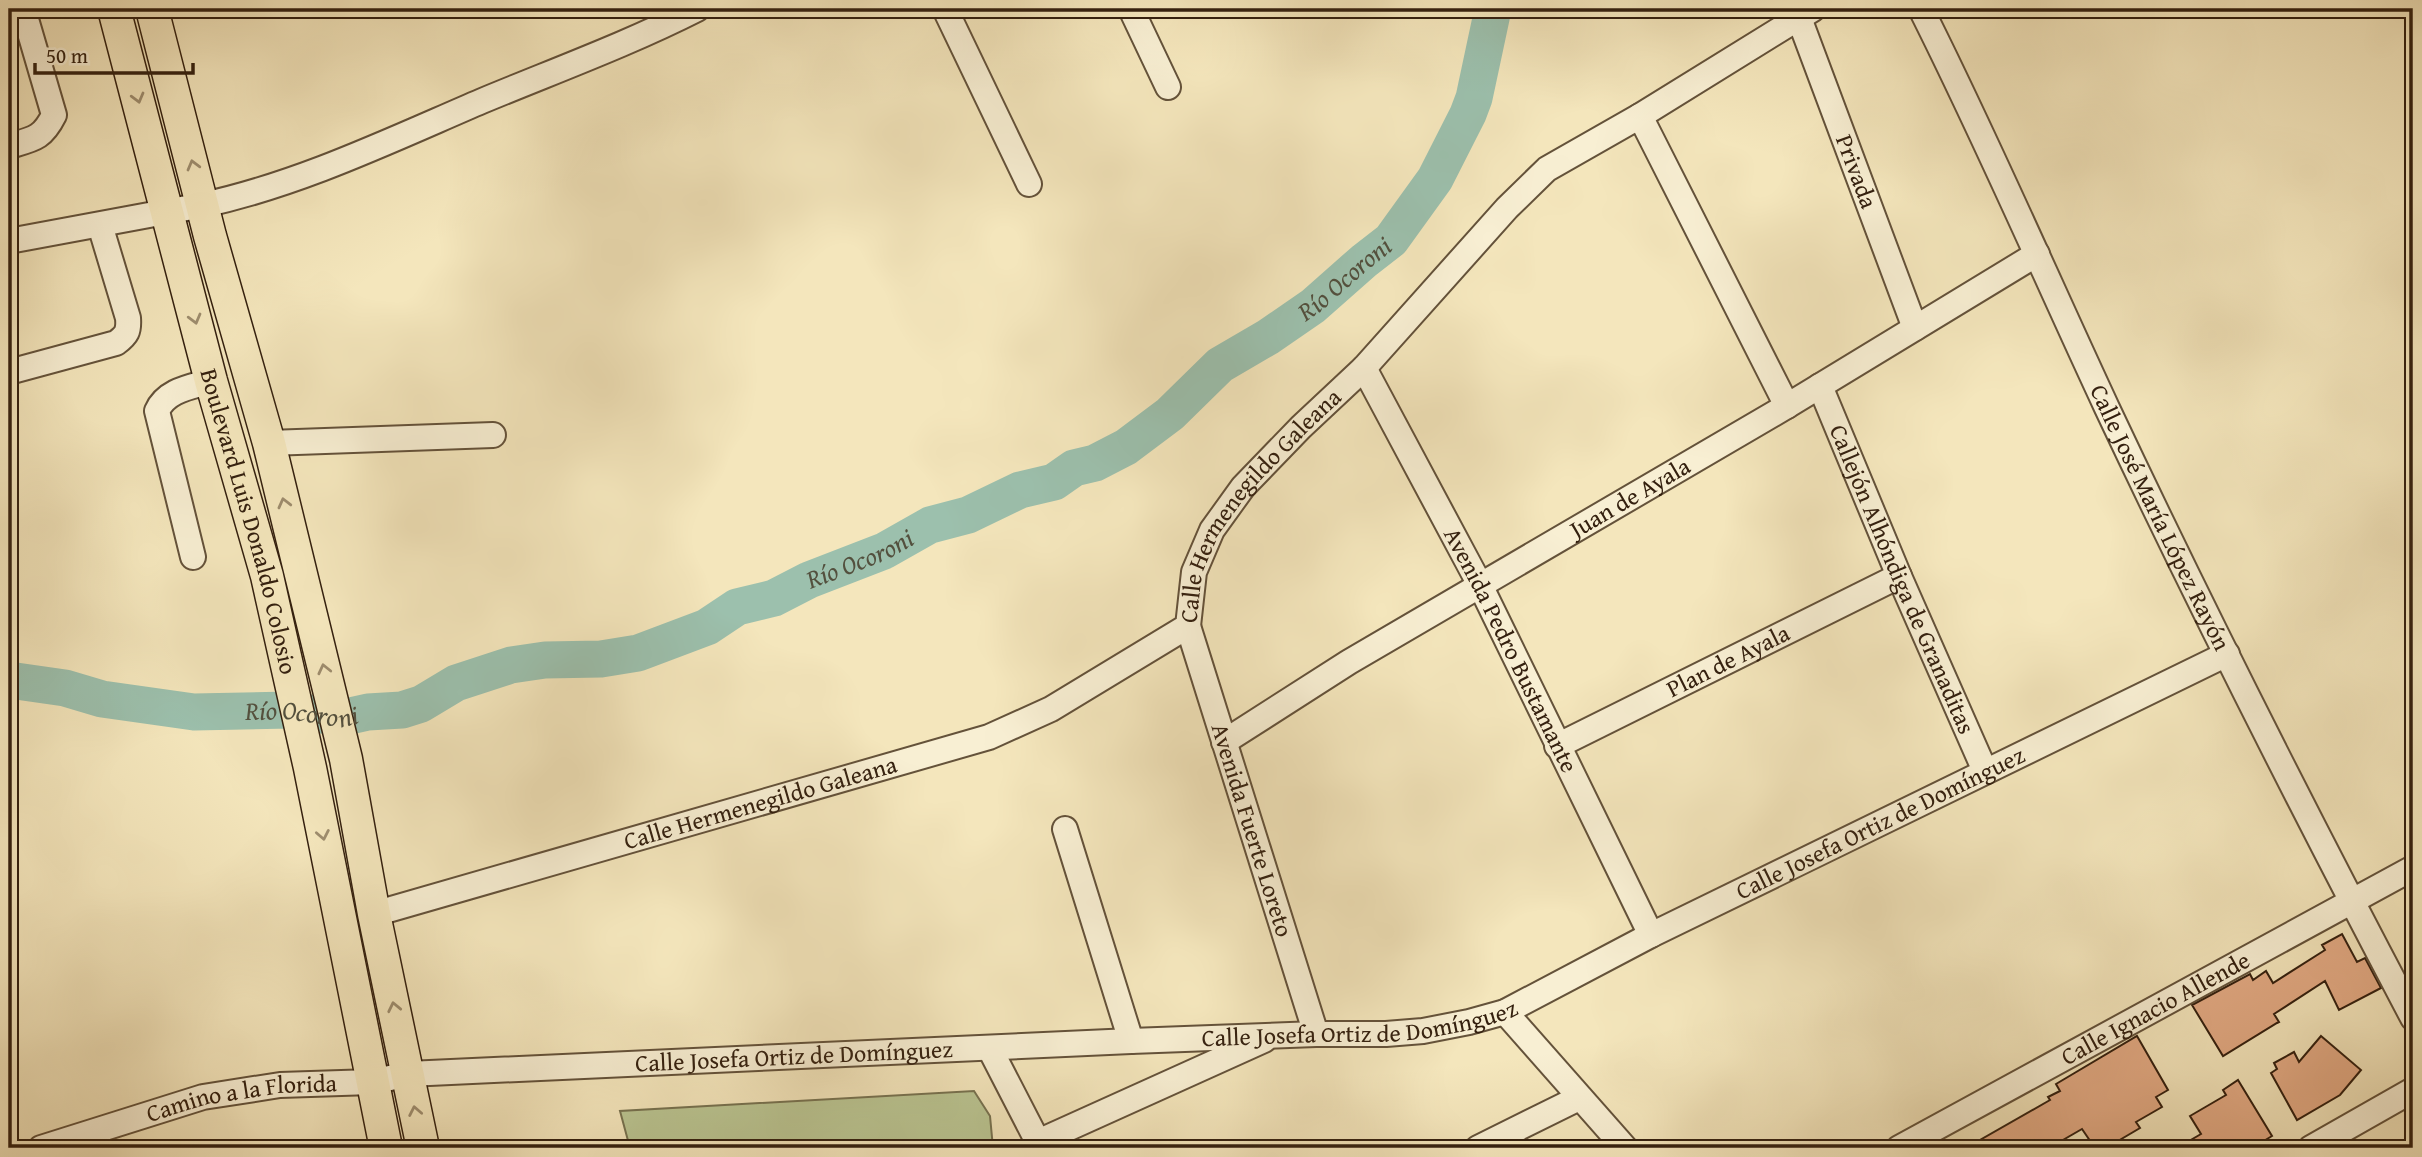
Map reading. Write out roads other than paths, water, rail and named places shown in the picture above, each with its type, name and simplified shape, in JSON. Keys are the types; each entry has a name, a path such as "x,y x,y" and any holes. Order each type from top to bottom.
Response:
{"main road":[{"name":"Boulevard Luis Donaldo Colosio","path":"114,9 211,381 267,576 310,768 386,1148"},
{"name":"Boulevard Luis Donaldo Colosio","path":"152,9 269,443 346,759 374,914 423,1148"}],"street":[{"path":"9,146 38,137 48,127 54,115 23,9"},
{"path":"9,241 203,205 278,184 367,150 697,9"},
{"path":"944,9 1029,184"},
{"path":"1130,9 1168,87"},
{"name":"Calle José María López Rayón","path":"1921,9 1955,76 2107,408 2227,654 2413,1018"},
{"name":"Calle Hermenegildo Galeana","path":"374,914 989,737 1051,709 1188,626 1194,572 1212,530 1243,487 1301,427 1364,368 1507,208 1547,169 1640,116 1806,13"},
{"name":"Privada","path":"1806,13 1915,328"},
{"path":"1640,116 1787,407"},
{"path":"9,372 116,343 125,337 129,329 128,318 100,225"},
{"name":"Juan de Ayala","path":"1224,742 1349,662 1787,407 2037,254"},
{"name":"Avenida Pedro Bustamante","path":"1364,368 1480,585 1651,935"},
{"path":"193,557 157,411 161,402 169,396 211,381"},
{"name":"Callejón Alhóndiga de Granaditas","path":"1820,386 1899,576 1985,771"},
{"path":"269,443 493,435"},
{"name":"Plan de Ayala","path":"1557,746 1899,576"},
{"name":"Avenida Fuerte Loreto","path":"1188,626 1316,1034"},
{"name":"Calle Josefa Ortiz de Domínguez","path":"408,1074 1131,1041 1423,1031 1505,1012 1651,935 2227,654"},
{"path":"1065,829 1131,1041"},
{"name":"Calle Ignacio Allende","path":"1903,1147 2413,867"},
{"path":"1505,1012 1625,1148"},
{"path":"990,1049 1040,1145 1275,1035"},
{"name":"Camino a la Florida","path":"41,1148 203,1097 280,1085 372,1082 408,1074"},
{"path":"2311,1148 2413,1090"},
{"path":"1478,1148 1579,1098"}],"waterway":[{"name":"Río Ocoroni","path":"9,680 65,688 102,699 194,712 290,710 341,718 368,712 402,710 421,704 456,683 511,665 545,660 601,659 638,653 707,627 737,607 774,598 809,580 884,551 930,525 968,515 1020,490 1054,482 1074,468 1095,463 1126,447 1170,414 1220,365 1313,306 1391,240 1435,179 1468,114 1474,98 1493,9"}]}
